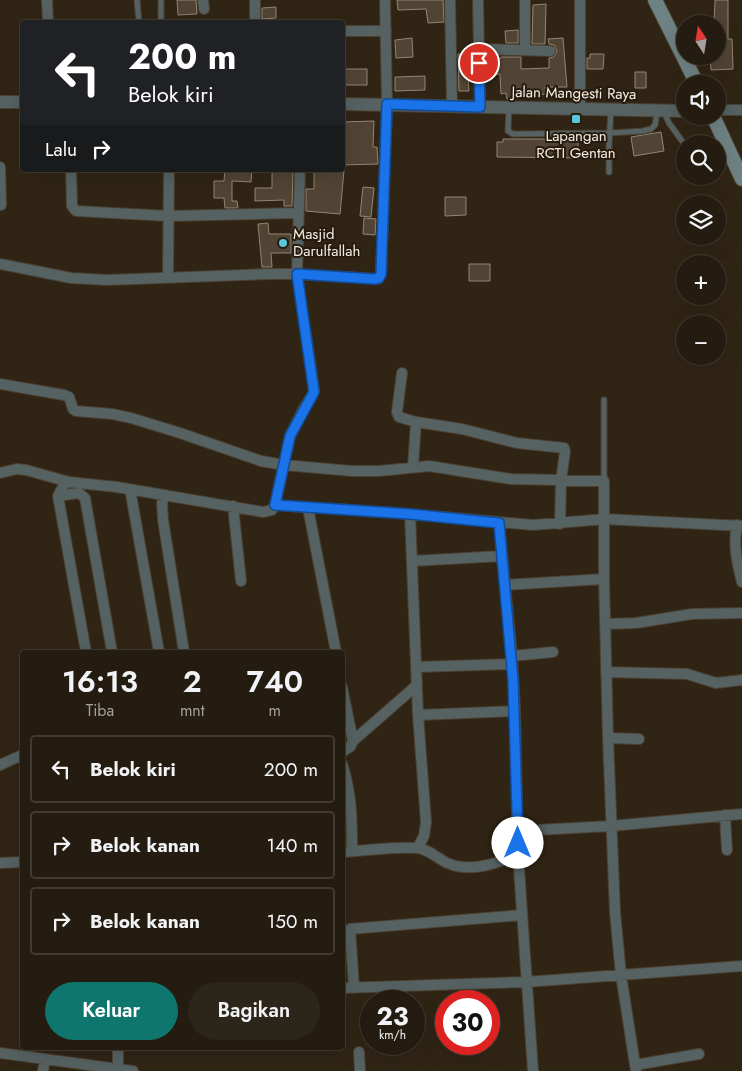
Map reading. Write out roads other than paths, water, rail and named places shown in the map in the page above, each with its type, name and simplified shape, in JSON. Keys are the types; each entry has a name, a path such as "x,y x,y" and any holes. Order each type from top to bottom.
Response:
{"main road":[{"path":"655,0 692,75"},
{"path":"717,125 742,179"}],"street":[{"path":"47,0 48,20"},
{"path":"255,0 255,20"},
{"path":"0,264 71,278 106,280 297,274 374,279 380,276 387,104 385,0"},
{"path":"450,0 452,106"},
{"path":"478,0 480,107"},
{"path":"525,0 525,50"},
{"path":"580,0 580,109"},
{"path":"345,31 386,31"},
{"path":"479,49 550,51"},
{"path":"0,102 20,102"},
{"name":"Jalan Mangesti Raya","path":"345,104 676,111"},
{"path":"726,110 742,110"},
{"path":"0,167 2,205"},
{"path":"71,172 72,206 76,211 169,216 297,213"},
{"path":"168,278 169,172"},
{"path":"0,473 21,469 66,481 130,489 263,512 272,510 275,505 290,436 314,390 297,274 297,213 300,172"},
{"path":"402,373 398,415 416,422 462,429 517,443 564,448 560,524"},
{"path":"0,384 64,395 69,397 73,409 76,411 131,418 261,461 284,465 352,471 379,471 429,466 480,476 511,479 604,482 606,672 615,912 621,975 636,1068 699,1054"},
{"path":"413,467 416,422"},
{"path":"66,481 58,496 86,650"},
{"path":"130,489 159,650"},
{"path":"58,496 79,493 85,498 112,650"},
{"path":"164,495 162,503 163,520 184,650"},
{"path":"275,505 533,525 605,519 739,525 735,538 736,561 742,582"},
{"path":"233,506 241,581"},
{"path":"308,508 336,650"},
{"path":"410,514 418,715 426,822 424,836 418,847"},
{"path":"499,523 512,660 518,854 533,1071"},
{"path":"412,561 502,556"},
{"path":"505,585 604,579"},
{"path":"605,624 636,623 692,614 742,613"},
{"path":"417,667 512,660 553,652"},
{"path":"606,672 687,674 716,683 742,680"},
{"path":"345,750 417,685"},
{"path":"345,702 353,741"},
{"path":"418,715 515,711"},
{"path":"608,738 639,739"},
{"path":"0,765 20,756"},
{"path":"345,773 351,808 347,852 418,847 447,863 462,866 491,866 518,854"},
{"path":"518,831 611,826 742,814"},
{"path":"725,815 727,850"},
{"path":"0,863 20,862"},
{"path":"354,988 350,929 522,915"},
{"path":"345,988 526,982 742,966"},
{"path":"118,1050 118,1068"},
{"path":"0,1052 90,1068 118,1068 133,1071"},
{"path":"359,1052 360,1071"},
{"path":"43,1071 45,1059"}],"lane":[{"path":"137,0 139,20"},
{"path":"161,0 161,20"},
{"path":"509,108 508,131 510,133 610,133 651,129 655,125 660,111"},
{"path":"610,172 611,110"},
{"path":"660,111 678,135"},
{"path":"604,400 604,482"}],"place":[{"name":"Lapangan RCTI Gentan","path":"576,119"},
{"name":"Masjid Darulfallah","path":"283,243"}]}
